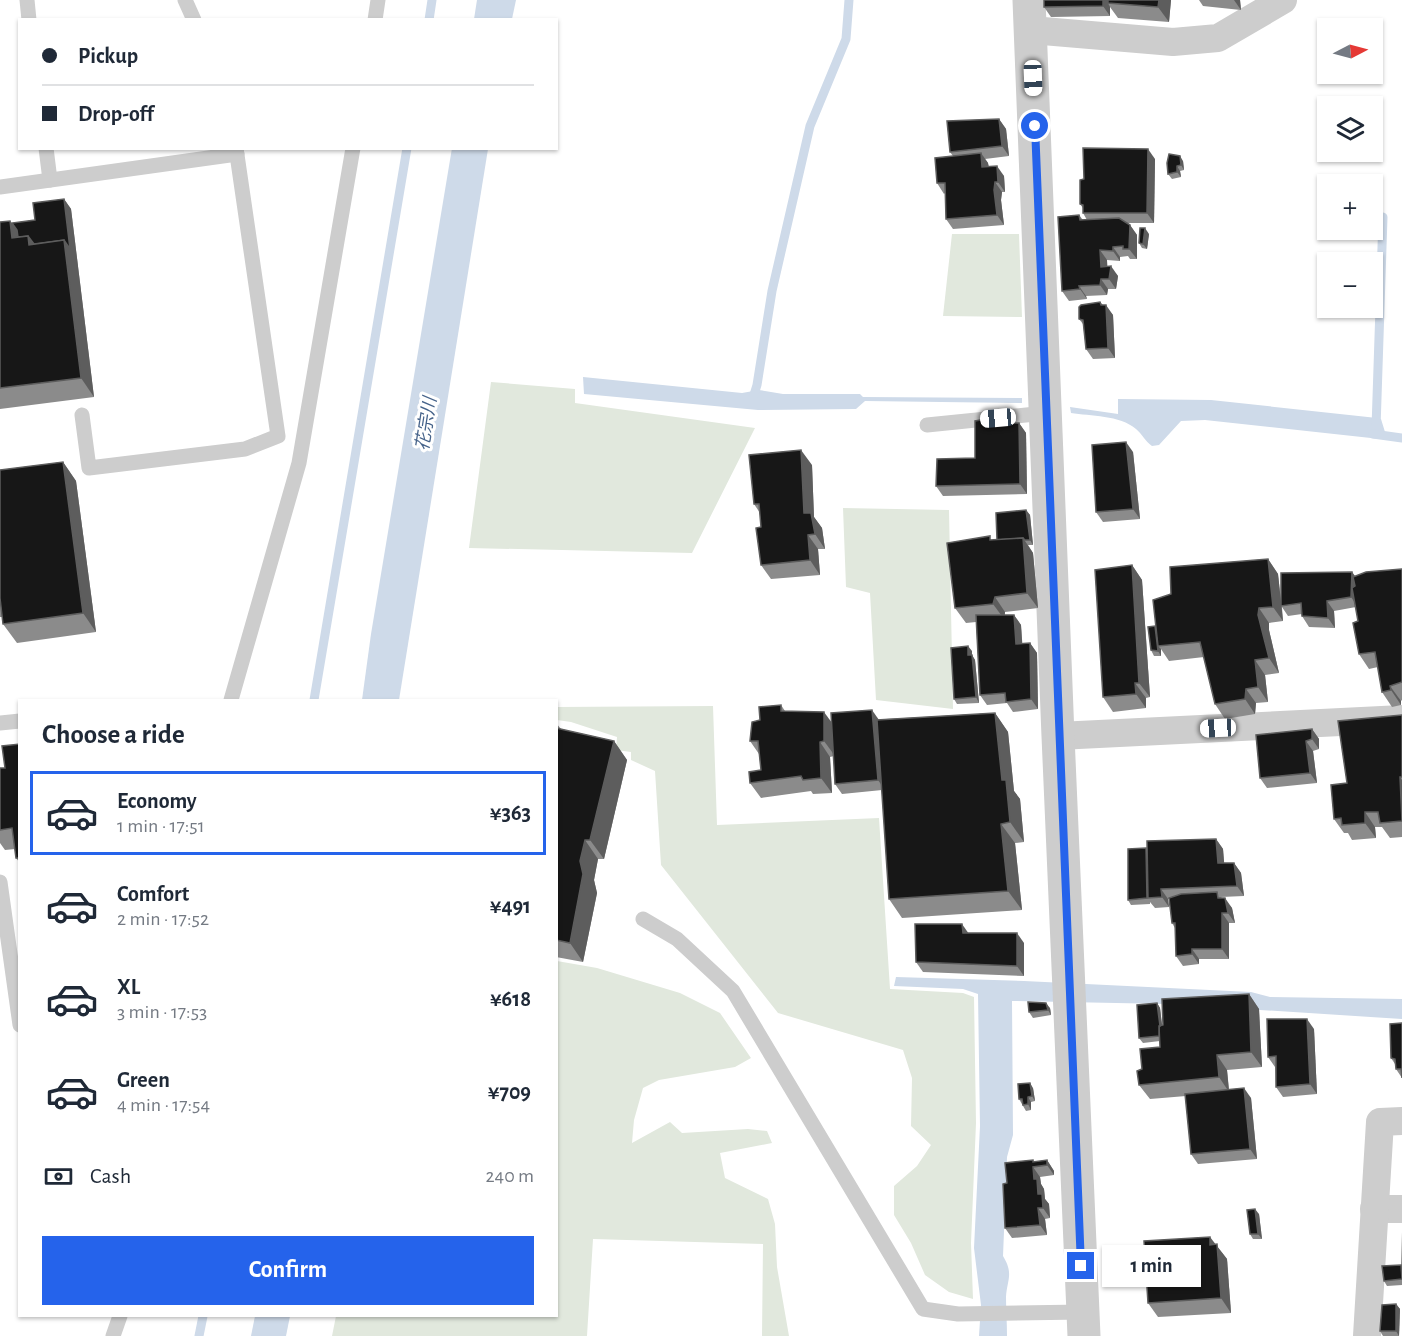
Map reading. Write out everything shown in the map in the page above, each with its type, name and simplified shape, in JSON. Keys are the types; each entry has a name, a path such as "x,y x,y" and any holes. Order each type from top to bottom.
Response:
{"street":[{"path":"1083,1324 1030,15 1173,42 1218,38 1283,0"},
{"path":"1058,736 1402,719"},
{"path":"1367,1336 1388,1209 1380,1122 1402,1121"}],"lane":[{"path":"27,0 29,18"},
{"path":"185,0 193,18"},
{"path":"375,18 378,0"},
{"path":"45,150 50,180"},
{"path":"226,699 300,463 353,150"},
{"path":"0,187 237,151 278,436 245,448 89,468 82,415"},
{"path":"927,425 1046,413"},
{"path":"0,723 18,721"},
{"path":"0,882 4,944 18,1015"},
{"path":"642,919 677,939 733,991 922,1309 1083,1324"},
{"path":"112,1336 120,1317"}],"shaded area":[{"path":"952,234 1019,234 1022,317 943,316"},
{"path":"491,382 575,389 575,403 755,428 692,553 469,548"},
{"path":"843,508 949,510 953,709 876,700 870,593 846,587"},
{"path":"713,706 717,825 879,818 890,989 963,993 974,997 976,1123 971,1243 973,1299 949,1292 925,1275 911,1243 894,1215 894,1186 917,1166 931,1145 911,1126 912,1078 903,1050 778,1013 661,865 655,771 631,760 631,752 616,750 617,737 558,720 558,707"},
{"path":"558,961 597,968 680,993 720,1013 751,1058 735,1067 659,1080 643,1088 634,1120 632,1143 670,1122 682,1133 748,1129 767,1131 772,1143 720,1153 725,1178 768,1199 775,1224 777,1267 789,1336 762,1336 763,1244 593,1239 587,1336 332,1336 336,1317 558,1317"}],"water":[{"path":"477,0 516,0 512,18 474,18"},
{"name":"花宗川","path":"452,150 488,150 399,699 362,699"},
{"path":"583,377 742,393 759,390 783,394 860,394 863,397 1022,398 1022,403 865,401 856,409 758,410 584,394"},
{"path":"1118,399 1211,400 1377,418 1381,419 1385,432 1380,439 1205,420 1181,421 1159,445 1152,446 1136,429 1122,421 1071,413 1070,407 1118,414"},
{"path":"896,977 1251,992 1270,997 1402,999 1402,1019 1166,1004 1012,1001 1013,1135 1007,1157 1003,1256 1009,1272 1006,1297 1007,1336 979,1336 981,1305 974,1248 980,1126 978,994 963,989 894,986"},
{"path":"255,1317 290,1317 286,1336 251,1336"}],"building":[{"path":"1044,0 1103,0 1103,6 1044,7"},
{"path":"1108,0 1159,0 1158,7 1108,3"},
{"path":"999,119 1002,146 950,152 947,121"},
{"path":"1083,148 1148,149 1147,213 1083,213 1083,205 1080,204 1080,180 1084,179"},
{"path":"981,153 982,167 997,166 998,182 995,182 994,190 997,215 946,219 945,183 937,183 935,158"},
{"path":"1169,154 1180,156 1181,165 1177,166 1177,172 1168,174 1167,163"},
{"path":"64,199 70,249 64,240 34,244 28,236 18,237 17,230 12,223 35,220 33,203"},
{"path":"1079,215 1080,220 1119,218 1130,225 1129,249 1123,249 1123,246 1113,247 1113,251 1100,250 1101,267 1111,266 1109,279 1101,279 1100,285 1079,286 1080,289 1062,291 1058,217"},
{"path":"10,221 12,238 28,236 29,245 64,240 81,378 0,388 0,222"},
{"path":"1140,228 1145,228 1143,244 1139,243"},
{"path":"1100,302 1101,305 1106,305 1108,348 1086,349 1083,320 1079,319 1079,307"},
{"path":"993,418 999,425 1019,423 1020,484 936,486 937,459 975,458 975,421"},
{"path":"1126,442 1133,509 1096,512 1092,445"},
{"path":"801,450 804,513 811,513 815,534 808,535 810,560 761,565 756,528 761,527 759,504 754,504 749,455"},
{"path":"63,462 83,613 3,624 0,598 0,470"},
{"path":"1026,510 1030,540 1023,538 997,540 996,513"},
{"path":"990,536 990,540 1023,538 1027,593 995,597 993,604 955,608 947,543"},
{"path":"1268,559 1273,607 1259,608 1258,615 1269,658 1255,660 1258,687 1246,689 1245,699 1215,704 1200,642 1158,646 1153,600 1171,594 1170,567"},
{"path":"1132,565 1139,683 1135,683 1136,694 1103,697 1095,570"},
{"path":"1402,569 1402,682 1390,686 1391,690 1382,692 1375,652 1359,654 1353,623 1358,621 1352,588 1355,586 1353,577 1366,572"},
{"path":"1352,572 1351,597 1327,601 1328,618 1302,616 1301,603 1281,606 1281,573"},
{"path":"976,615 1014,615 1016,644 1030,643 1031,699 1006,702 1005,693 980,695"},
{"path":"1155,626 1158,651 1151,650 1148,627"},
{"path":"968,646 968,655 972,655 976,697 954,699 951,648"},
{"path":"781,705 781,711 824,712 824,741 820,742 821,778 803,780 801,776 750,783 749,772 761,770 758,741 750,741 752,722 760,720 759,707"},
{"path":"872,710 878,780 835,784 831,713"},
{"path":"995,713 1002,780 1006,780 1010,822 1001,824 1008,891 889,899 877,720"},
{"path":"1402,715 1402,777 1400,777 1402,821 1380,823 1378,812 1365,812 1365,823 1342,825 1341,818 1334,819 1331,785 1347,783 1338,721"},
{"path":"558,728 614,741 590,840 585,840 580,861 583,874 570,943 558,940"},
{"path":"1312,729 1312,739 1306,741 1310,773 1260,778 1256,735"},
{"path":"18,744 18,858 16,858 12,828 0,830 0,768 5,768 2,746"},
{"path":"1216,839 1218,863 1234,863 1237,886 1161,889 1162,897 1148,898 1147,841"},
{"path":"1146,848 1147,898 1128,900 1128,849"},
{"path":"1217,892 1218,898 1225,898 1228,913 1222,913 1222,949 1192,949 1192,954 1176,956 1175,923 1172,923 1169,898 1181,894"},
{"path":"915,924 962,924 963,933 1017,933 1017,966 916,962"},
{"path":"1249,994 1251,1052 1217,1055 1219,1077 1139,1085 1137,1071 1142,1069 1140,1049 1160,1047 1159,1026 1163,1025 1162,999"},
{"path":"1028,1002 1046,1003 1048,1010 1029,1012"},
{"path":"1157,1003 1159,1036 1139,1038 1137,1005"},
{"path":"1267,1019 1307,1019 1310,1084 1276,1087 1276,1056 1268,1057"},
{"path":"1402,1023 1402,1078 1401,1069 1396,1069 1395,1059 1391,1058 1390,1024"},
{"path":"1030,1083 1032,1096 1028,1097 1028,1104 1023,1105 1022,1099 1019,1099 1018,1084"},
{"path":"1244,1088 1250,1149 1191,1154 1185,1094"},
{"path":"1033,1160 1033,1162 1047,1160 1047,1165 1033,1167 1038,1194 1042,1194 1043,1208 1038,1208 1040,1225 1005,1228 1003,1184 1007,1183 1005,1163"},
{"path":"1255,1209 1258,1234 1250,1234 1247,1210"},
{"path":"1210,1237 1210,1245 1217,1244 1221,1298 1148,1303 1144,1241"},
{"path":"1401,1265 1402,1279 1384,1281 1382,1266"},
{"path":"1396,1304 1396,1331 1380,1331 1382,1305"}],"waterway":[{"path":"429,18 432,0"},
{"path":"752,401 757,385 772,291 810,126 846,39 849,0"},
{"path":"314,699 407,150"},
{"path":"1376,428 1382,240"},
{"path":"1373,434 1402,438"},
{"path":"199,1336 203,1317"}],"route":[{"path":"1035,126 1081,1266"}]}
